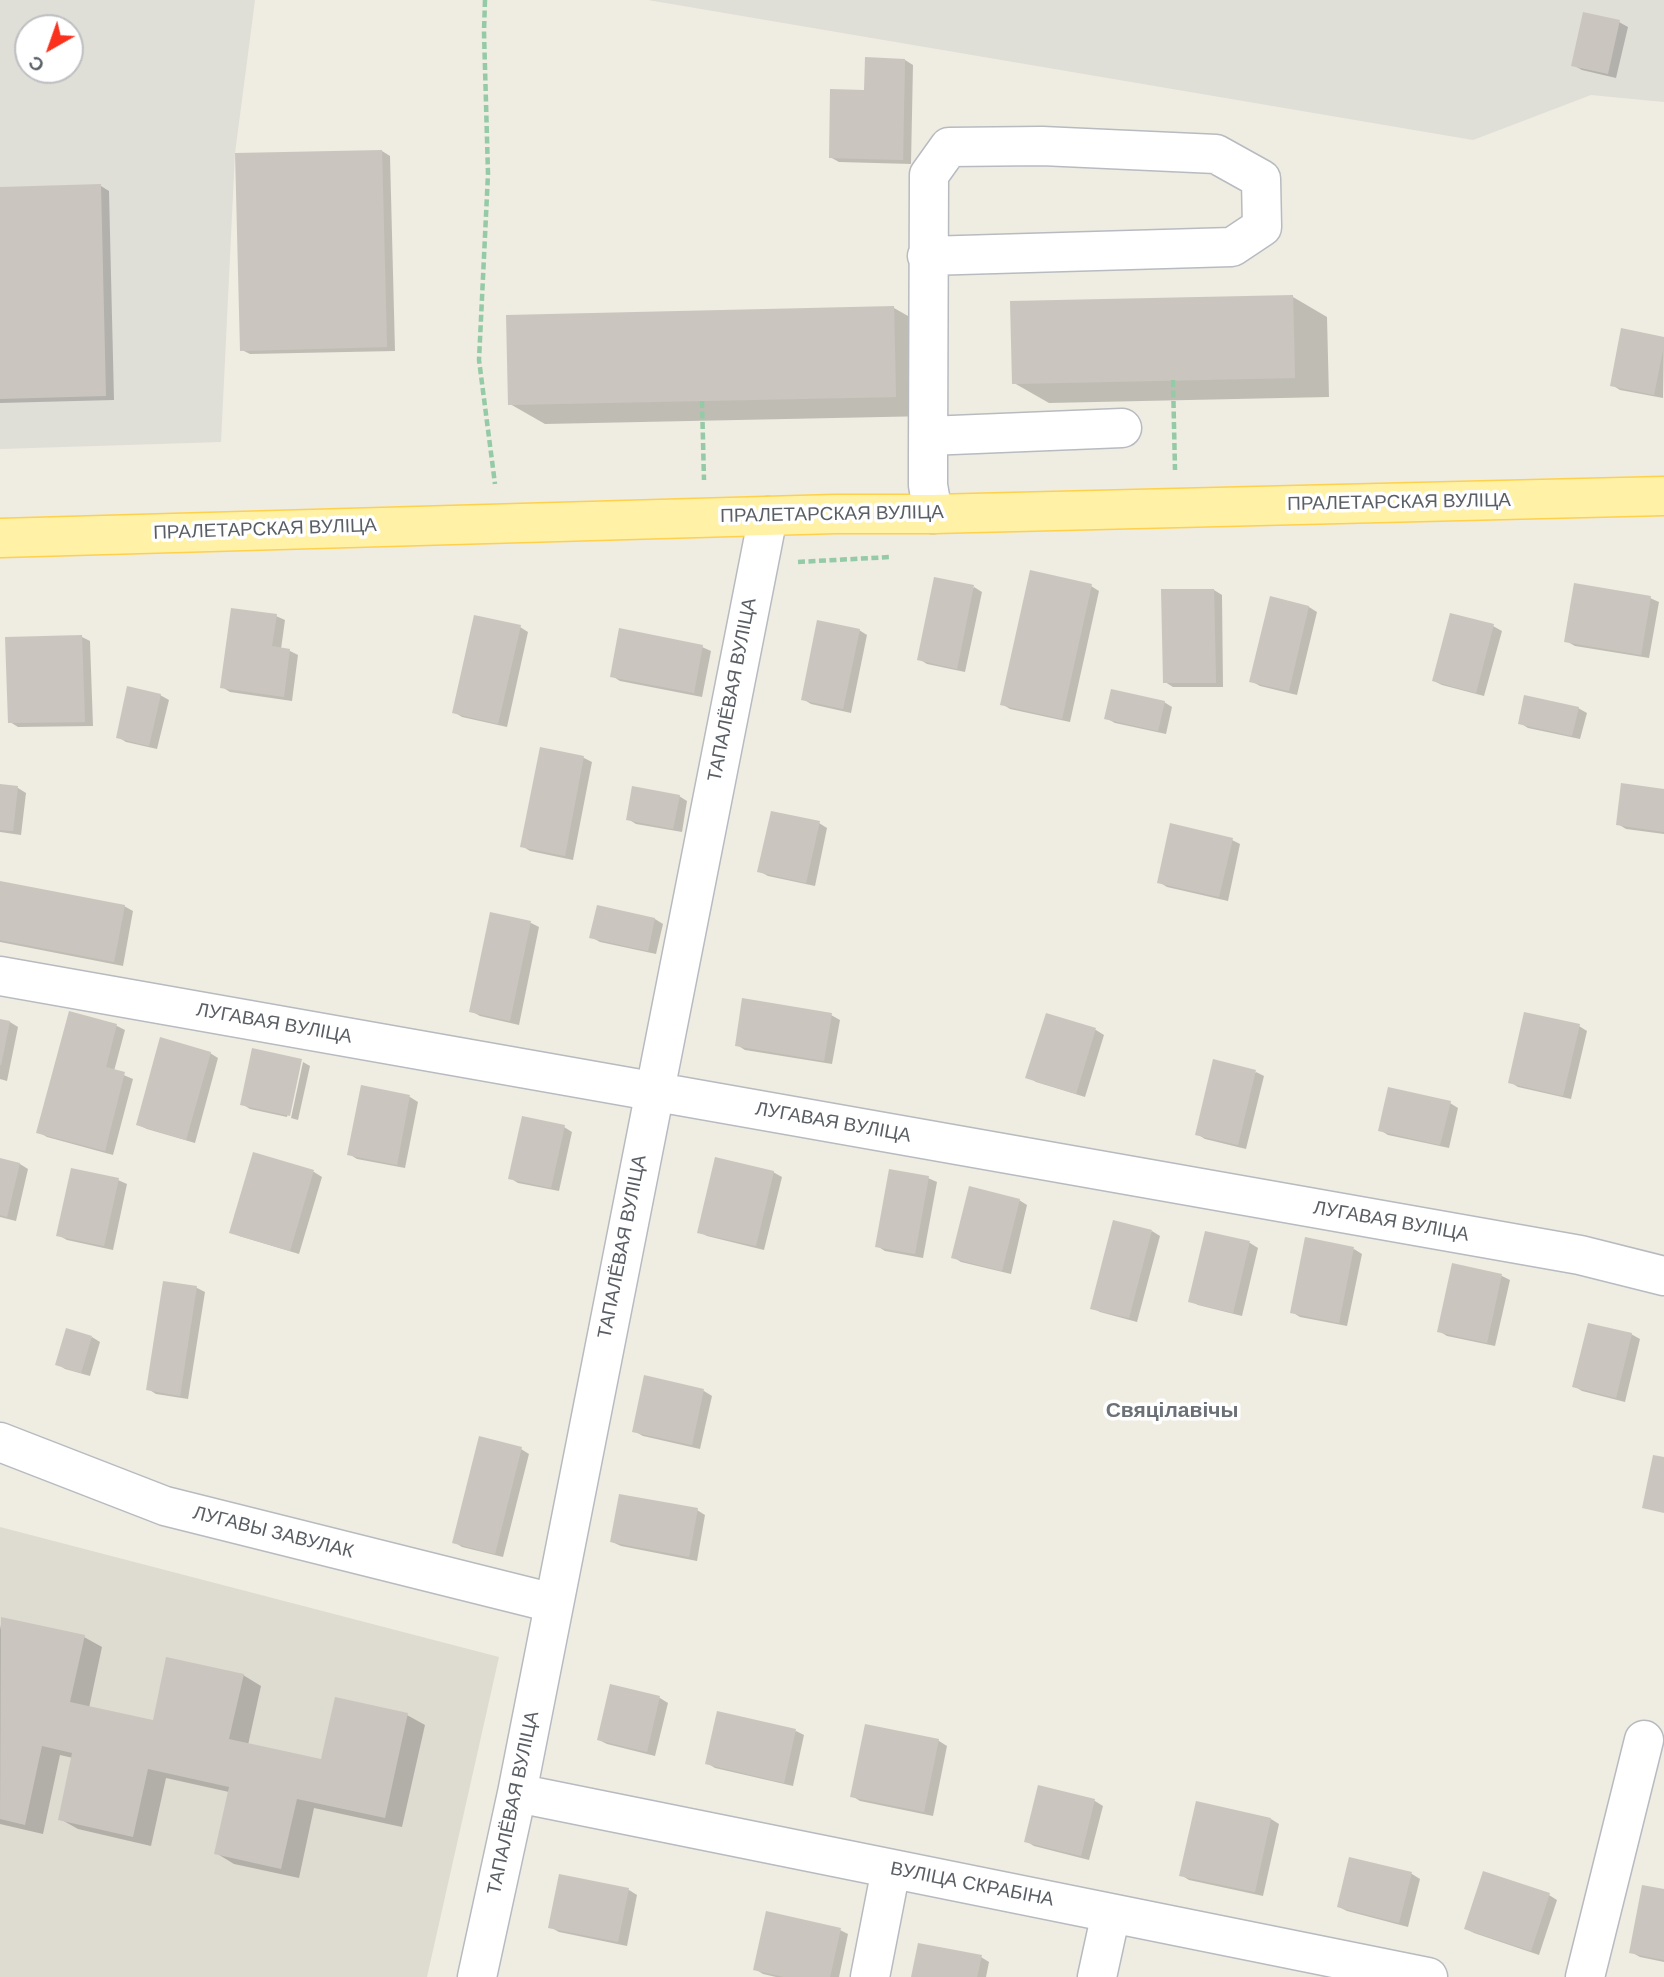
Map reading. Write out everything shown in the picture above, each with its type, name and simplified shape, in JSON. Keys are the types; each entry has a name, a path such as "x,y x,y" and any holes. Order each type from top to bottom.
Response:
{"main road":[{"name":"ПРАЛЕТАРСКАЯ ВУЛІЦА","path":"0,538 768,516 1664,496"}],"street":[{"path":"927,256 1232,247 1262,227 1261,179 1216,154 1042,146 949,146 929,175 927,256 928,485 933,514"},
{"path":"928,436 1122,428"},
{"name":"ТАПАЛЁВАЯ ВУЛІЦА","path":"478,1977 517,1793 768,516"},
{"name":"ЛУГАВАЯ ВУЛІЦА","path":"0,976 1580,1255 1664,1276"},
{"name":"ЛУГАВЫ ЗАВУЛАК","path":"0,1442 165,1506 553,1603"},
{"path":"1585,1977 1644,1740"},
{"name":"ВУЛІЦА СКРАБІНА","path":"517,1793 1428,1977"},
{"path":"870,1977 891,1869"},
{"path":"1097,1977 1111,1913"}],"path":[{"path":"485,0 488,174 479,360 496,492"},
{"path":"1173,380 1175,476"},
{"path":"702,401 705,491"}],"shaded area":[{"path":"0,0 255,0 235,153 221,442 0,449"},
{"path":"648,0 1664,0 1664,102 1591,95 1473,140"},
{"path":"0,1527 499,1657 427,1977 0,1977"}],"building":[{"path":"1583,12 1620,20 1608,74 1571,66"},
{"path":"865,57 905,59 903,160 829,158 830,89 864,90"},
{"path":"382,150 387,347 240,351 235,153"},
{"path":"101,184 106,396 0,399 0,187"},
{"path":"1293,295 1295,378 1012,384 1010,301"},
{"path":"894,306 896,397 508,405 506,315"},
{"path":"1621,328 1664,337 1654,395 1610,386"},
{"path":"1030,570 1092,584 1062,719 1000,705"},
{"path":"934,577 974,585 957,669 917,660"},
{"path":"1574,583 1651,596 1641,655 1564,642"},
{"path":"1161,589 1214,589 1216,683 1163,683"},
{"path":"1270,596 1309,606 1289,691 1249,682"},
{"path":"231,608 277,614 272,646 290,649 284,697 220,688"},
{"path":"1450,613 1494,624 1476,693 1432,681"},
{"path":"474,615 521,625 498,724 452,713"},
{"path":"817,620 860,629 843,709 801,700"},
{"path":"619,628 703,645 694,693 610,677"},
{"path":"82,635 85,722 8,723 5,637"},
{"path":"127,686 161,694 149,746 116,738"},
{"path":"1111,689 1165,701 1158,731 1104,719"},
{"path":"1524,695 1579,707 1572,736 1518,724"},
{"path":"540,747 584,756 565,856 520,847"},
{"path":"1621,783 1664,789 1664,832 1616,825"},
{"path":"0,784 18,786 13,831 0,830"},
{"path":"632,786 680,795 673,829 626,820"},
{"path":"771,811 820,821 806,883 757,872"},
{"path":"1170,823 1233,838 1219,897 1157,883"},
{"path":"0,881 125,905 114,962 0,940"},
{"path":"597,905 655,918 648,951 589,938"},
{"path":"490,912 531,921 510,1021 469,1012"},
{"path":"742,998 832,1013 824,1061 735,1046"},
{"path":"69,1011 117,1024 106,1067 125,1072 105,1151 36,1133"},
{"path":"1524,1012 1580,1024 1563,1096 1508,1083"},
{"path":"1046,1013 1096,1028 1076,1094 1025,1078"},
{"path":"0,1019 10,1021 1,1065 0,1065"},
{"path":"160,1037 211,1052 186,1140 136,1125"},
{"path":"252,1048 302,1059 290,1116 240,1105"},
{"path":"1213,1059 1256,1070 1238,1145 1195,1135"},
{"path":"361,1085 410,1095 397,1165 347,1155"},
{"path":"1388,1087 1451,1101 1440,1145 1378,1131"},
{"path":"522,1116 565,1125 551,1188 508,1179"},
{"path":"253,1152 314,1170 290,1251 229,1233"},
{"path":"715,1157 774,1171 756,1246 697,1233"},
{"path":"0,1158 20,1163 7,1217 0,1215"},
{"path":"71,1168 119,1178 104,1246 56,1236"},
{"path":"889,1169 929,1176 915,1254 875,1247"},
{"path":"969,1186 1020,1199 1002,1271 951,1258"},
{"path":"1113,1220 1152,1230 1129,1318 1090,1309"},
{"path":"1205,1231 1250,1241 1233,1313 1188,1302"},
{"path":"1305,1237 1354,1247 1339,1323 1290,1313"},
{"path":"1452,1263 1502,1274 1487,1343 1437,1332"},
{"path":"163,1281 197,1286 180,1396 146,1390"},
{"path":"1588,1323 1632,1333 1616,1398 1572,1387"},
{"path":"66,1328 92,1336 81,1373 55,1365"},
{"path":"644,1375 704,1389 692,1445 632,1432"},
{"path":"479,1436 522,1447 495,1554 452,1543"},
{"path":"1653,1455 1664,1457 1664,1513 1642,1508"},
{"path":"619,1494 698,1508 689,1557 610,1542"},
{"path":"1,1617 85,1635 70,1702 153,1720 166,1657 244,1674 229,1739 321,1759 335,1697 408,1713 385,1818 297,1799 281,1869 214,1854 229,1787 148,1769 133,1837 58,1820 72,1753 42,1746 25,1825 0,1819"},
{"path":"610,1684 660,1696 647,1752 597,1740"},
{"path":"717,1711 796,1729 784,1783 705,1764"},
{"path":"865,1724 939,1739 924,1812 850,1797"},
{"path":"1038,1785 1095,1799 1081,1856 1024,1842"},
{"path":"1196,1801 1271,1818 1255,1892 1179,1876"},
{"path":"1349,1857 1412,1872 1399,1923 1337,1907"},
{"path":"1483,1871 1550,1893 1531,1951 1464,1929"},
{"path":"559,1874 629,1888 618,1942 548,1928"},
{"path":"1642,1885 1664,1889 1664,1960 1629,1953"},
{"path":"766,1911 841,1928 830,1977 784,1977 753,1970"},
{"path":"918,1943 982,1955 977,1977 911,1977"}],"district":[{"name":"Свяцілавічы","path":"1172,1411"}]}
